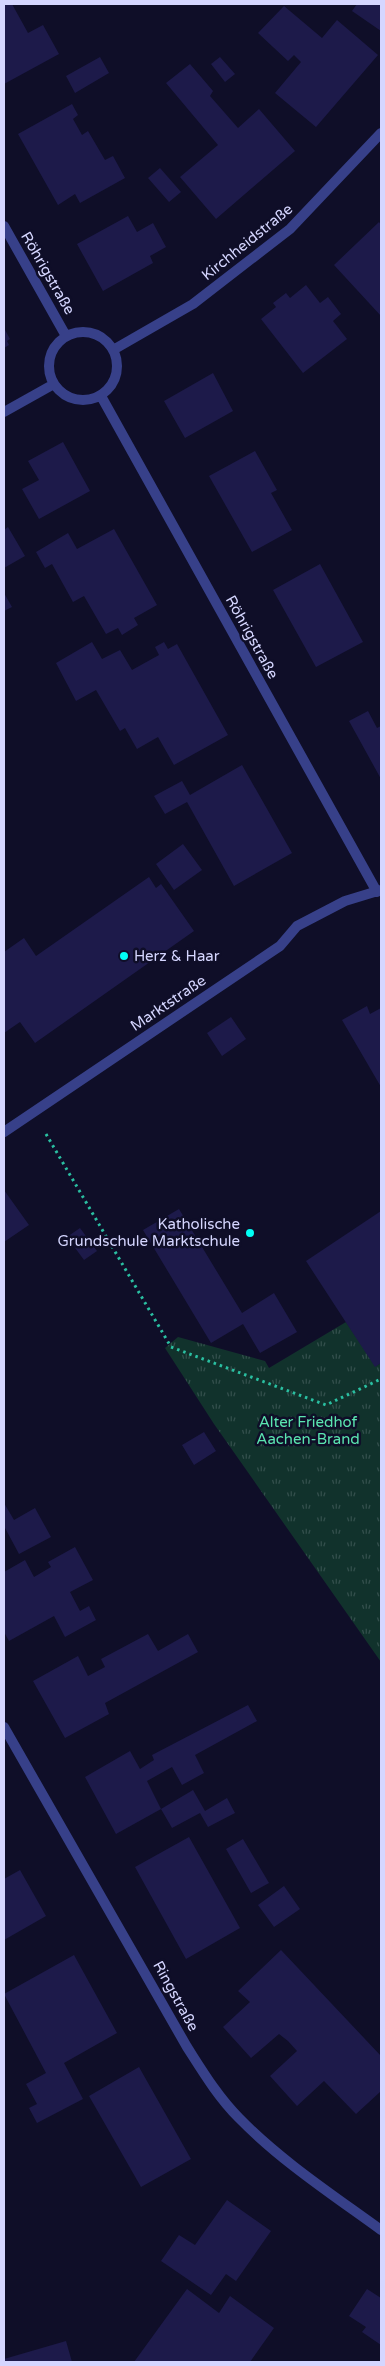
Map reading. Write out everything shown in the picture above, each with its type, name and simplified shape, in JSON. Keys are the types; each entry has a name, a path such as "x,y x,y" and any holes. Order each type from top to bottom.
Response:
{"street":[{"name":"Kirchheidstraße","path":"113,350 193,304 290,230 381,133"},
{"name":"Röhrigstraße","path":"4,226 66,336"},
{"path":"83,332 94,334 106,340 113,350 117,361 117,374 111,387 100,396 88,401 76,400 62,394 50,376 48,364 52,352 66,336 83,332"},
{"path":"4,412 54,384"},
{"name":"Röhrigstraße","path":"100,396 379,891"},
{"name":"Marktstraße","path":"4,1132 280,946 297,926 345,901 379,891"},
{"name":"Ringstraße","path":"4,1727 187,2047 215,2090 239,2118 286,2160 381,2230"}],"path":[{"path":"33,1112 171,1348 326,1405 381,1379"}],"green space":[{"name":"Alter Friedhof Aachen-Brand","path":"346,1322 376,1366 381,1363 381,1662 214,1424 165,1348 178,1337 265,1361 269,1368"}],"building":[{"path":"4,4 12,4 28,33 43,25 59,54 4,84"},
{"path":"357,4 381,4 381,31 352,11"},
{"path":"284,6 322,38 337,20 378,55 316,127 275,93 301,62 294,55 288,61 258,33"},
{"path":"100,57 109,73 75,93 66,76"},
{"path":"220,57 235,74 225,82 211,64"},
{"path":"190,64 213,91 210,96 238,128 259,109 295,151 216,219 180,177 218,145 166,83"},
{"path":"72,104 78,115 73,119 82,135 88,131 105,160 113,156 125,178 80,203 75,194 58,205 18,134"},
{"path":"160,168 181,192 169,202 148,178"},
{"path":"128,216 137,232 153,223 166,247 150,256 153,263 103,291 77,244"},
{"path":"379,222 381,225 381,316 334,265"},
{"path":"306,285 320,303 328,297 341,314 333,321 347,339 303,373 261,319 276,307 273,303 286,293 290,298"},
{"path":"4,328 10,339 7,341 9,345 4,348"},
{"path":"213,373 233,411 185,438 164,401"},
{"path":"63,442 90,491 39,519 22,489 39,480 28,461"},
{"path":"255,451 277,490 271,493 292,530 252,552 209,476"},
{"path":"8,527 25,556 4,568 4,530"},
{"path":"114,529 157,605 134,618 138,625 122,635 118,628 106,634 84,596 73,602 52,564 45,568 36,552 68,533 77,549"},
{"path":"320,564 363,642 316,667 273,590"},
{"path":"4,593 12,607 4,611"},
{"path":"92,642 102,659 120,650 132,670 159,655 155,647 164,642 168,649 177,644 228,735 174,765 158,737 137,749 125,728 120,731 96,690 76,701 56,663"},
{"path":"368,711 377,728 381,726 381,779 349,721"},
{"path":"242,765 292,853 234,886 187,802 165,814 154,796 182,781 190,795"},
{"path":"183,844 202,870 174,890 156,864"},
{"path":"149,877 156,888 161,884 194,931 35,1043 20,1022 4,1033 4,952 24,938 36,956"},
{"path":"367,1006 370,1014 381,1008 381,1087 342,1020"},
{"path":"231,1017 246,1039 222,1056 207,1033"},
{"path":"4,1190 29,1225 4,1242"},
{"path":"179,1209 242,1313 274,1293 297,1332 260,1353 243,1324 211,1343 143,1230"},
{"path":"381,1211 381,1363 375,1367 306,1261"},
{"path":"80,1228 97,1251 84,1260 67,1237"},
{"path":"204,1432 216,1451 194,1465 182,1445"},
{"path":"4,1503 14,1520 35,1508 51,1537 19,1554 4,1526"},
{"path":"75,1547 93,1580 70,1592 80,1611 89,1606 96,1620 65,1637 54,1616 9,1641 4,1632 4,1572 25,1560 34,1577 51,1567 48,1562"},
{"path":"148,1634 158,1651 188,1634 198,1652 105,1703 109,1714 65,1738 33,1681 78,1656 88,1676 105,1667 101,1659"},
{"path":"248,1705 257,1721 195,1755 204,1773 182,1785 172,1767 147,1781 161,1809 116,1834 85,1777 130,1751 140,1769 154,1760 152,1755"},
{"path":"193,1790 205,1811 227,1798 235,1813 208,1827 200,1813 172,1828 161,1809"},
{"path":"189,1837 240,1928 186,1959 135,1867"},
{"path":"243,1839 269,1883 251,1893 226,1849"},
{"path":"20,1870 46,1916 4,1940 4,1879"},
{"path":"284,1886 300,1909 274,1927 258,1905"},
{"path":"281,1950 381,2056 381,2094 380,2092 356,2114 324,2081 297,2106 270,2076 297,2051 288,2041 279,2034 251,2058 223,2027 250,2002 238,1991"},
{"path":"74,1955 117,2033 64,2063 83,2099 37,2123 29,2108 37,2104 26,2084 46,2073 4,1994"},
{"path":"139,2067 191,2159 141,2187 89,2096"},
{"path":"227,2200 271,2231 236,2281 226,2274 211,2295 161,2261 179,2235 195,2245"},
{"path":"187,2289 219,2313 230,2296 274,2328 250,2362 134,2362"},
{"path":"367,2289 381,2298 381,2345 362,2332 366,2327 349,2316"},
{"path":"66,2341 72,2362 4,2362 4,2359"}],"place":[{"name":"Herz & Haar","path":"124,956"},
{"name":"Katholische Grundschule Marktschule","path":"250,1233"}]}
